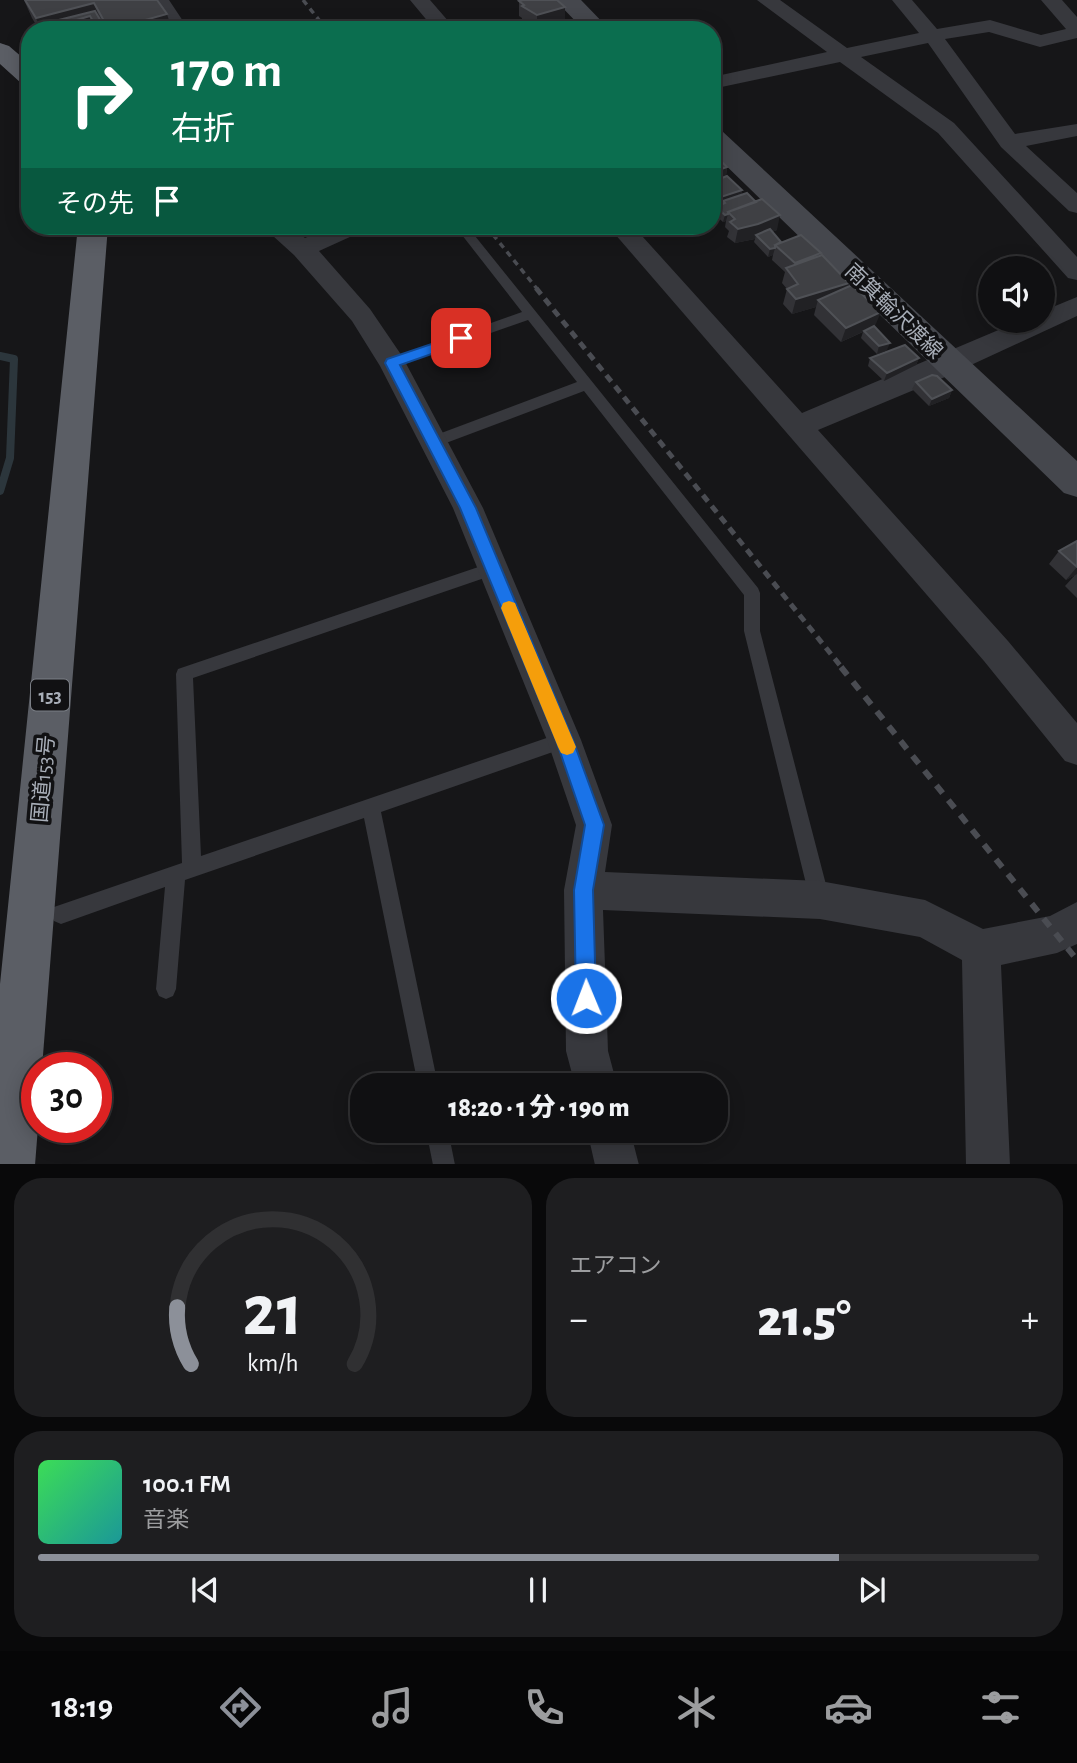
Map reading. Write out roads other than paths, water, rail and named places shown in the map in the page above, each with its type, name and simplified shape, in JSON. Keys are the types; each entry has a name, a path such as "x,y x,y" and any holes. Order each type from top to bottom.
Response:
{"highway":[{"path":"0,51 21,70"},
{"name":"国道153号","path":"8,1164 92,235"}],"main road":[{"path":"566,0 588,21"},
{"name":"南箕輪沢渡線","path":"721,146 1077,483"}],"street":[{"path":"159,0 173,21"},
{"path":"420,0 438,21"},
{"path":"767,0 946,128 1077,272"},
{"path":"902,0 933,36 1009,142 1077,206"},
{"path":"721,81 978,26 990,26 1040,41 1077,30 1052,0"},
{"path":"1009,142 1074,130"},
{"path":"286,235 303,248 361,315 392,363 468,508 564,740 594,825 583,890 587,1051 593,1073"},
{"path":"303,248 333,235"},
{"path":"628,235 987,641 1077,749"},
{"path":"797,426 1077,306"},
{"path":"583,890 820,900 925,919 981,949 1057,934 1077,921"},
{"path":"981,949 988,1164"},
{"path":"611,1143 617,1164"}],"lane":[{"path":"468,235 752,593 752,631 820,900"},
{"path":"392,363 531,314"},
{"path":"433,442 585,385"},
{"path":"166,989 184,870 184,674 493,568"},
{"path":"61,914 564,740"},
{"path":"371,806 426,1073"},
{"path":"440,1143 444,1164"}],"waterway":[{"path":"0,356 14,359 10,458 0,491"}],"railway":[{"path":"303,0 320,21"},
{"path":"493,235 538,290"},
{"path":"536,288 843,669"},
{"path":"841,667 1077,960"}]}
